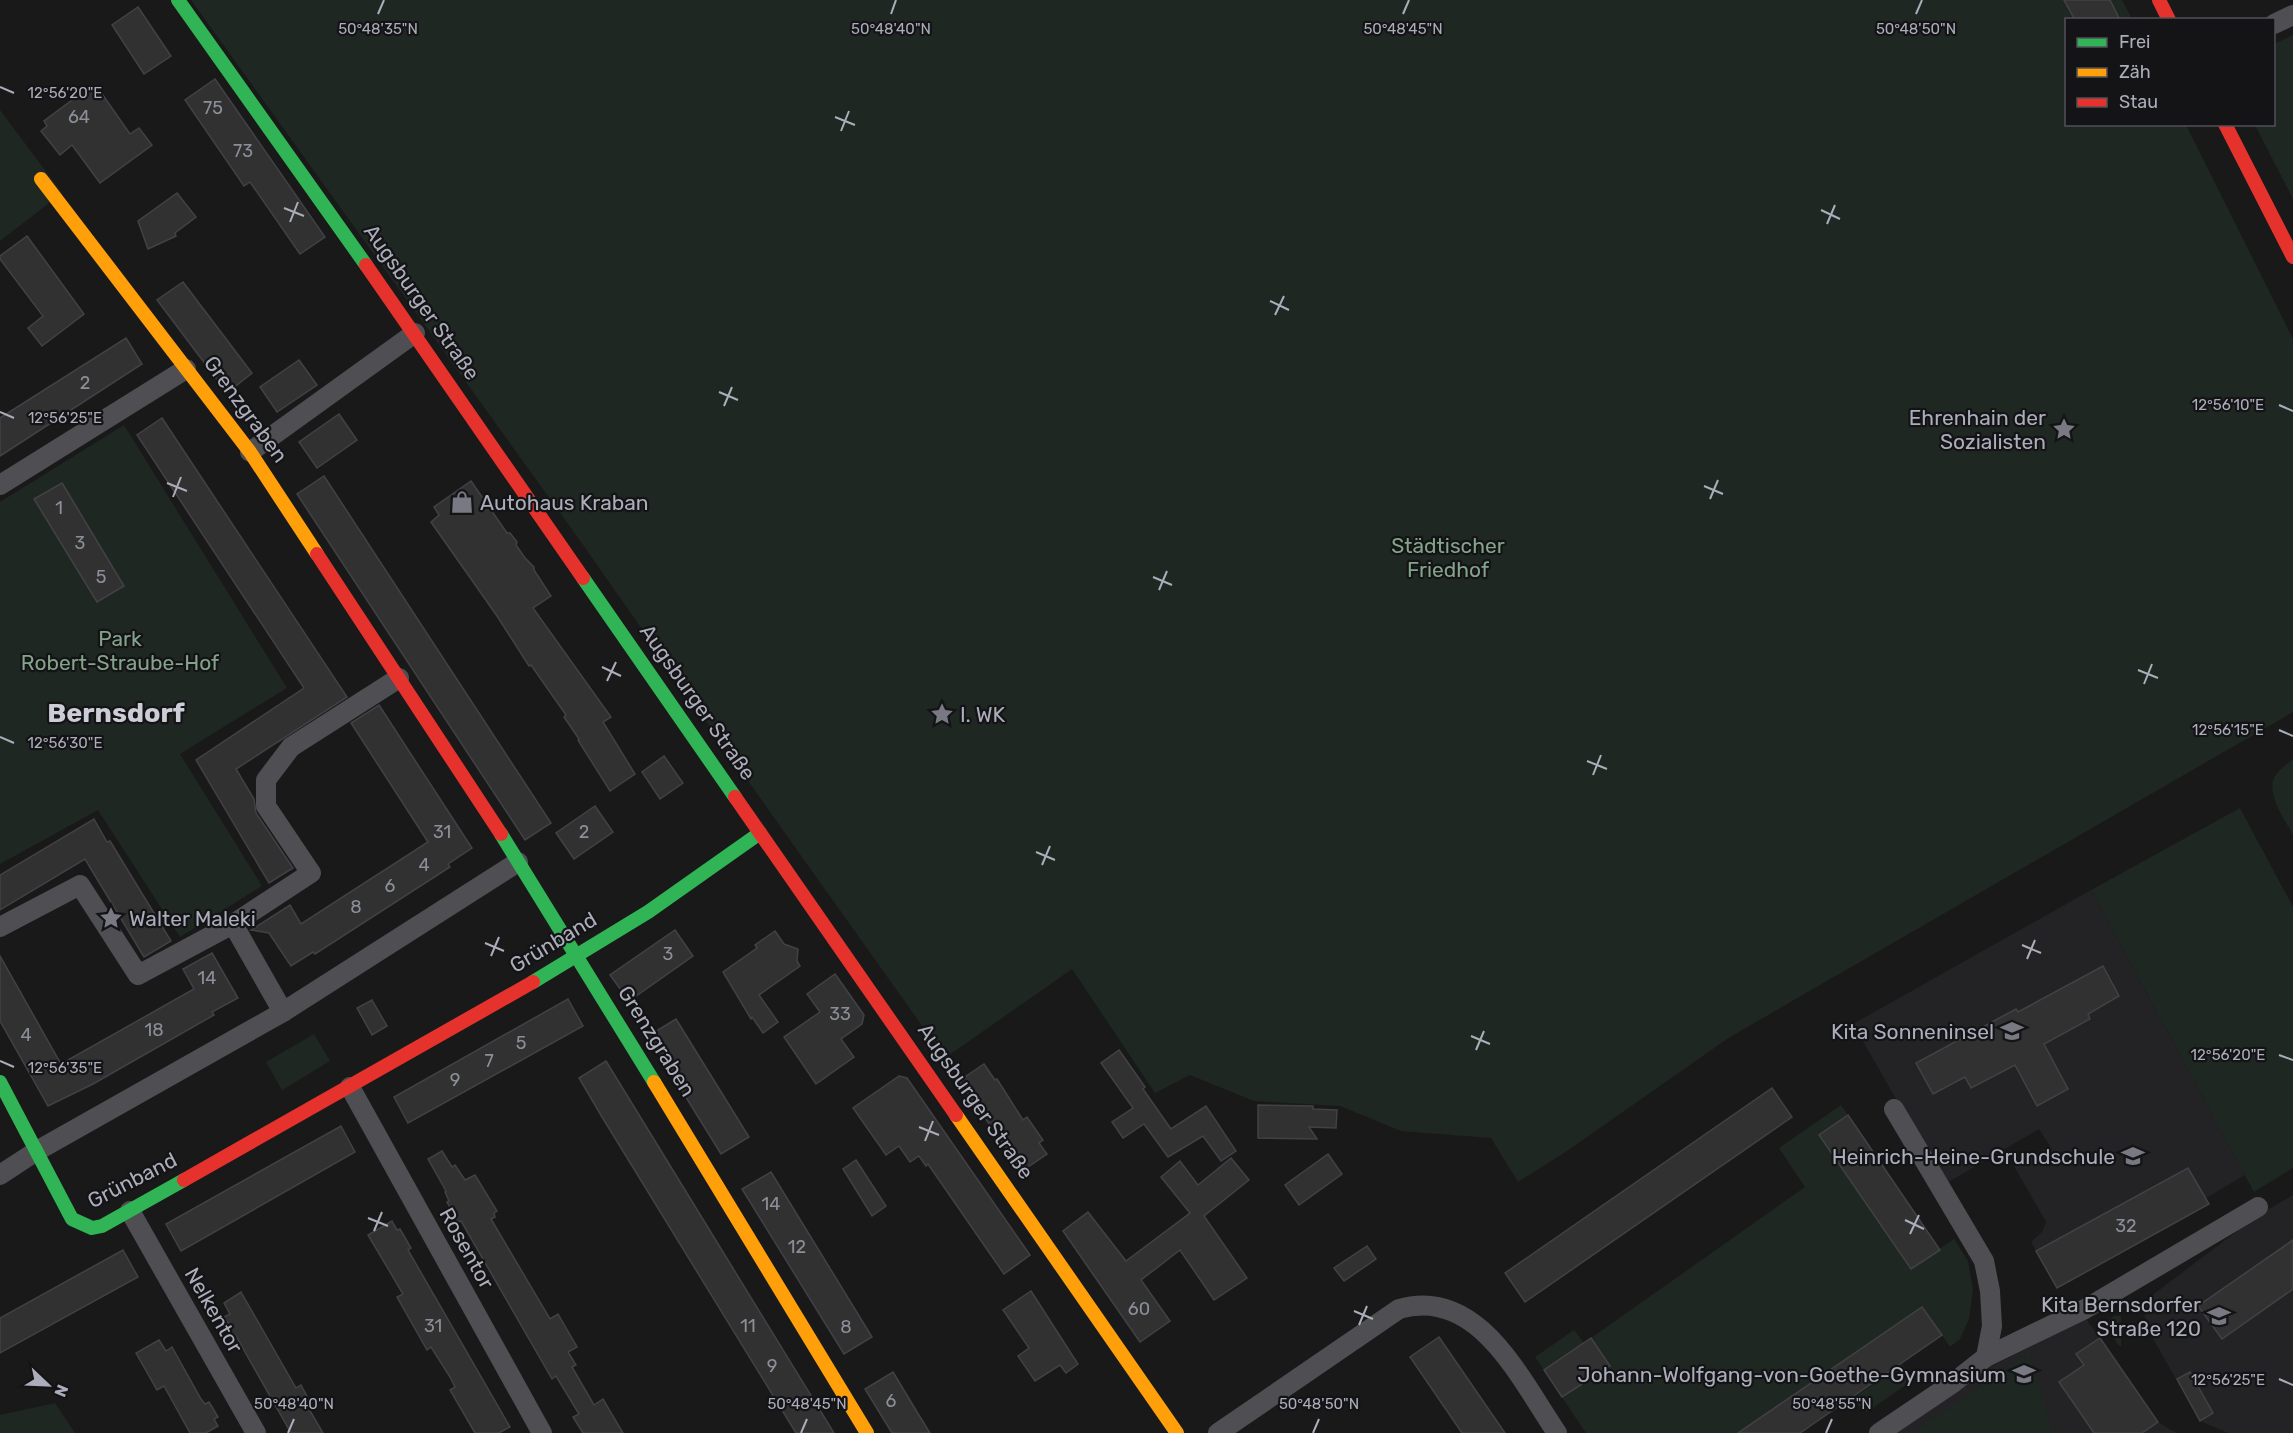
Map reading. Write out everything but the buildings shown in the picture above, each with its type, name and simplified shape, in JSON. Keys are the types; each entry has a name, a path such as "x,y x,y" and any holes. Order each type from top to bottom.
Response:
{"street":[{"name":"Augsburger Straße","path":"178,0 415,333 1177,1433"},
{"path":"2159,0 2168,18"},
{"path":"2275,24 2293,15"},
{"path":"2226,126 2293,257"},
{"name":"Grenzgraben","path":"41,179 250,452 399,678 577,957 867,1433"},
{"path":"250,452 415,333"},
{"path":"0,485 186,369"},
{"path":"0,927 80,885 138,975 232,924 311,873 266,806 266,780 291,747 399,678"},
{"name":"Grünband","path":"0,1082 72,1219 92,1228 102,1226 577,957 663,902 760,833"},
{"path":"0,1175 35,1152 283,1012 518,862"},
{"path":"232,924 283,1012"},
{"name":"Rosentor","path":"350,1087 542,1433"},
{"path":"1893,1109 1984,1262 1990,1291 1992,1326 1986,1357"},
{"path":"1879,1433 1953,1383 1986,1357 2085,1309 2258,1207"},
{"name":"Nelkentor","path":"130,1211 256,1433"},
{"path":"1218,1433 1399,1309 1416,1304 1437,1305 1482,1329 1496,1342 1557,1433"}],"shaded area":[{"name":"Kita Sonneninsel","path":"2091,890 2245,1175 2206,1198 2209,1204 2057,1288 2031,1242 2042,1232 2046,1222 2014,1166 2050,1146 2039,1129 1945,1184 1853,1024"},
{"name":"Kita Bernsdorfer Straße 120","path":"2293,1195 2293,1433 2228,1433 2200,1421 2148,1330 2142,1303 2257,1216"},
{"name":"Johann-Wolfgang-von-Goethe-Gymnasium","path":"2086,1319 2100,1338 2077,1354 2084,1365 2059,1382 2094,1433 1894,1433 1990,1367"},
{"path":"2158,1422 2171,1430 2177,1433 2142,1433"}],"green space":[{"name":"Städtischer Friedhof","path":"191,0 2122,0 2131,18 2065,18 2065,126 2186,126 2293,339 2293,712 1730,1037 1567,1151 1518,1182 1491,1138 1401,1131 1340,1106 1254,1101 1190,1075 1155,1093 1072,969 945,1058 581,542"},
{"path":"2293,35 2293,199 2256,126 2275,126 2275,44"},
{"path":"0,110 62,193 0,241"},
{"name":"Park Robert-Straube-Hof","path":"124,425 287,688 180,754 262,886 180,937 98,810 0,864 0,502"},
{"path":"2293,759 2293,835 2277,806 2272,790 2275,776"},
{"path":"2240,808 2293,907 2293,1168 2254,1192 2091,890"},
{"path":"314,1034 330,1061 282,1090 266,1062"},
{"path":"1841,1105 1848,1115 1819,1136 1910,1269 1954,1239 1968,1261 1973,1290 1969,1319 1960,1339 1950,1347 1922,1307 1738,1433 1586,1433 1535,1357 1574,1330 1584,1343 1805,1187 1779,1148"},
{"path":"2114,1316 2121,1316 2121,1346 2107,1328 2108,1321"},
{"path":"2029,1352 2053,1433 1914,1433"},
{"path":"1902,1364 1910,1375 1907,1377 1910,1382 1867,1412 1863,1407 1861,1409 1853,1398"},
{"path":"55,1403 75,1433 0,1433 0,1415"}],"traffic: fast":[{"path":"178,0 366,265"},
{"path":"583,578 735,797"},
{"path":"533,982 648,912 760,833"},
{"path":"501,834 654,1082"},
{"path":"0,1082 72,1219 92,1228 102,1226 184,1180"}],"traffic: slow":[{"path":"41,179 250,452 317,554"},
{"path":"654,1082 867,1433"},
{"path":"956,1115 1177,1433"}],"traffic: jam":[{"path":"2159,0 2168,18"},
{"path":"2226,126 2293,257"},
{"path":"366,265 583,578"},
{"path":"317,554 501,834"},
{"path":"735,797 956,1115"},
{"path":"184,1180 533,982"}],"place":[{"name":"Ehrenhain der Sozialisten","path":"2064,429"},
{"name":"Autohaus Kraban","path":"462,502"},
{"name":"I. WK","path":"942,714"},
{"name":"Walter Maleki","path":"111,918"},
{"name":"Kita Sonneninsel","path":"2012,1031"},
{"name":"Heinrich-Heine-Grundschule","path":"2133,1156"},
{"name":"Kita Bernsdorfer Straße 120","path":"2219,1316"},
{"name":"Johann-Wolfgang-von-Goethe-Gymnasium","path":"2024,1374"}],"district":[{"name":"Bernsdorf","path":"116,713"}]}
